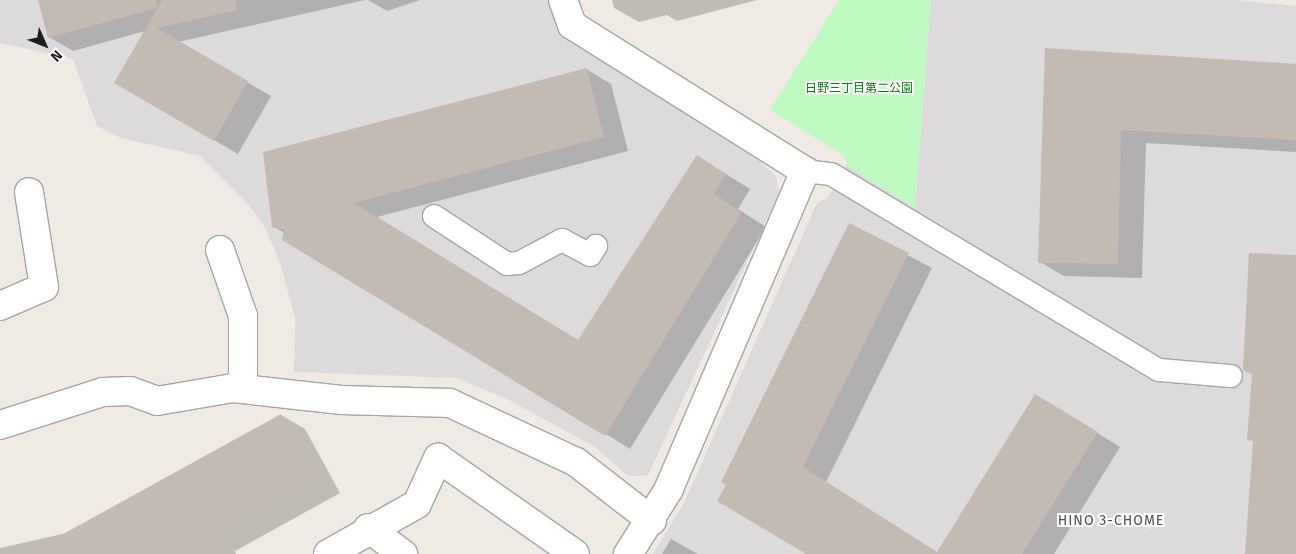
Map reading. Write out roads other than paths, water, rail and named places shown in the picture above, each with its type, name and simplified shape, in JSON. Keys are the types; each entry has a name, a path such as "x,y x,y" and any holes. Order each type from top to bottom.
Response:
{"street":[{"path":"563,0 572,25 805,171 831,174 1159,370 1231,376"},
{"path":"628,554 652,522 805,171"},
{"path":"0,306 44,287 29,192"},
{"path":"434,216 507,264 519,263 562,240 590,255 596,246"},
{"path":"220,250 244,316 243,388"},
{"path":"0,425 103,392 130,391 157,401 243,388 341,400 465,406 576,462 652,522"},
{"path":"328,554 368,528 417,504 438,458 575,554"},
{"path":"368,528 403,554"}],"district":[{"name":"HINO 3-CHOME","path":"1111,521"}],"park label":[{"name":"日野三丁目第二公園","path":"859,89"}]}
